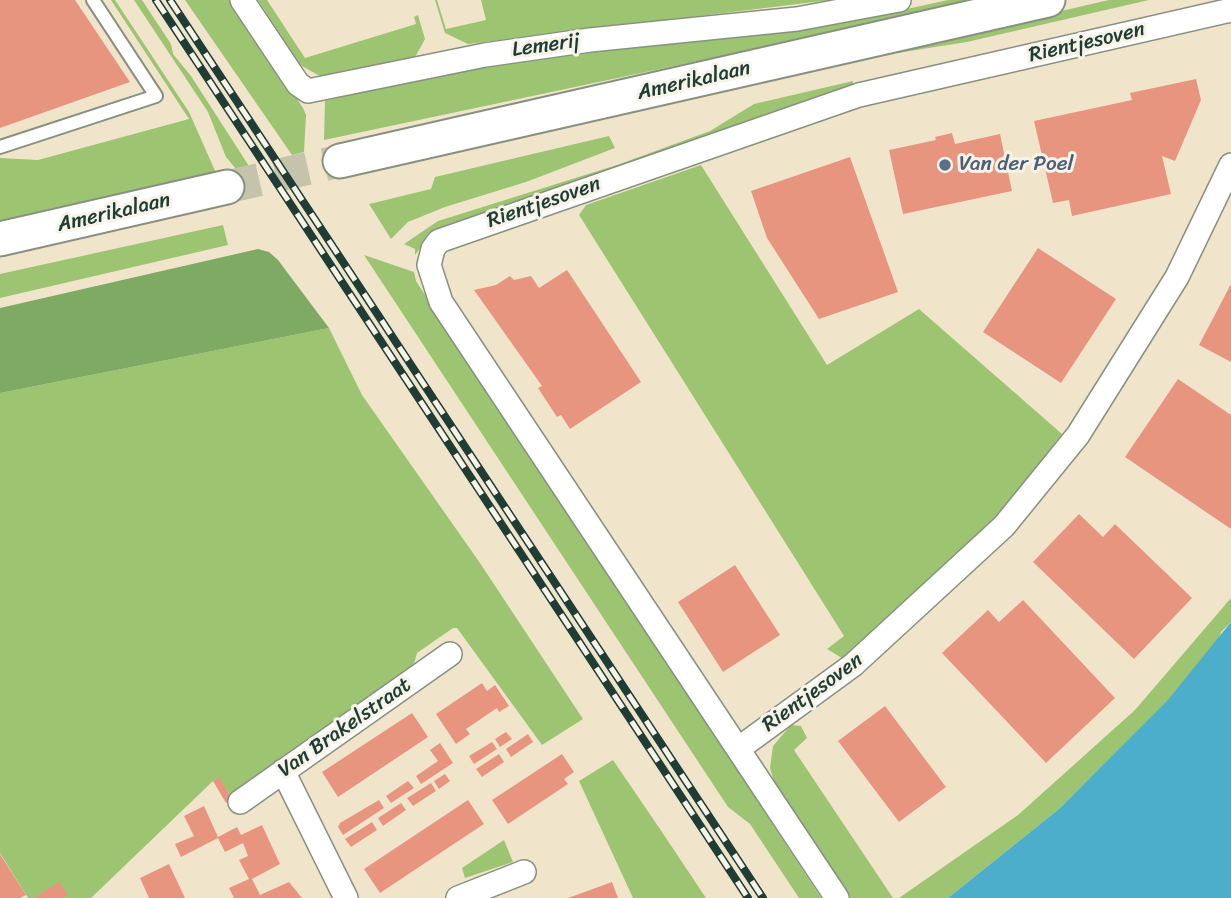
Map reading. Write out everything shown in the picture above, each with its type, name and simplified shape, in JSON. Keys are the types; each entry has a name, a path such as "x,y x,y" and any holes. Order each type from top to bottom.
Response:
{"main road":[{"name":"Amerikalaan","path":"340,161 1048,0"},
{"name":"Amerikalaan","path":"0,239 227,187"}],"street":[{"name":"Lemerij","path":"242,0 298,84 309,91 485,55 590,40 797,19 899,0"},
{"name":"Rientjesoven","path":"837,898 441,302 429,265 433,249 439,241 453,235 859,94 1231,10"},
{"name":"Rientjesoven","path":"738,749 853,665 1004,526 1079,435 1177,277 1231,165"},
{"name":"Van Brakelstraat","path":"240,802 450,654"},
{"path":"284,771 346,898"},
{"path":"458,898 524,872"}],"lane":[{"path":"0,147 156,96 93,0"}],"green space":[{"path":"111,0 115,0 189,112 216,173 0,223 0,158 38,160 189,119"},
{"path":"134,0 142,0 171,44 173,54 191,76 249,166 236,169 226,157 208,112"},
{"path":"185,0 232,0 303,108 306,115 304,152 292,155"},
{"path":"258,0 267,0 305,58 416,24 414,17 418,15 425,39 414,59 320,76 300,65"},
{"path":"435,0 446,29 486,20 481,0 831,0 468,44 445,33"},
{"path":"948,0 987,0 324,140 325,101 408,81 509,60 839,24"},
{"path":"1109,0 1149,0 967,42 897,53 896,49"},
{"path":"853,81 853,85 622,168 434,230 415,255 415,249 404,244 438,221 620,164 710,131 754,104"},
{"path":"609,136 615,148 408,222 391,239 369,204 431,189 435,177"},
{"path":"701,165 827,365 919,309 1062,434 975,544 903,611 842,658 827,649 844,636 579,215 586,205"},
{"path":"223,225 228,245 0,298 0,274"},
{"path":"258,249 269,252 278,260 329,328 0,393 0,308"},
{"path":"364,255 414,272 416,281 821,898 799,898 750,824 728,807"},
{"path":"329,328 362,395 480,563 583,719 542,745 457,628 453,628 417,653 412,671 277,769 230,795 218,778 213,781 91,898 28,898 0,853 0,393"},
{"path":"1231,598 1231,622 1221,632 1219,639 1168,701 1059,809 948,898 899,898 1018,815 1135,710"},
{"path":"791,725 801,726 807,738 794,750 893,898 847,898 777,792 770,768 773,746"},
{"path":"613,760 706,898 633,898 579,781"},
{"path":"504,840 513,862 465,878 462,868"}],"water":[{"path":"1231,622 1231,898 948,898 1059,809 1167,701"}],"building":[{"path":"0,0 75,0 130,82 0,128"},
{"path":"1196,79 1201,100 1175,161 1162,156 1171,194 1072,216 1069,200 1053,203 1034,121 1132,100 1130,93"},
{"path":"952,133 955,144 1000,134 1012,191 903,214 889,150 936,140 935,137"},
{"path":"850,157 898,292 819,319 767,238 751,191"},
{"path":"1038,248 1116,299 1061,383 983,332"},
{"path":"567,270 641,382 570,429 561,415 557,417 538,388 542,386 474,290 496,285 510,276 514,280 531,276 539,288"},
{"path":"1231,284 1231,362 1199,345"},
{"path":"1178,379 1231,415 1231,529 1125,457"},
{"path":"1079,514 1103,537 1115,524 1192,598 1134,659 1033,562"},
{"path":"735,565 780,635 723,672 678,602"},
{"path":"1023,600 1115,698 1046,763 942,653 988,610 999,622"},
{"path":"482,683 487,691 495,685 509,706 499,712 497,708 466,729 470,734 456,744 436,714"},
{"path":"885,706 946,787 899,822 838,741"},
{"path":"412,713 428,737 338,797 322,772"},
{"path":"506,732 512,739 500,747 495,739"},
{"path":"528,734 533,742 511,757 506,749"},
{"path":"492,742 497,749 474,764 469,756"},
{"path":"440,743 453,763 421,784 416,776 438,761 430,750"},
{"path":"499,754 504,762 482,777 476,769"},
{"path":"562,754 574,772 564,779 568,784 508,824 492,800"},
{"path":"445,774 450,781 439,789 434,781"},
{"path":"219,777 232,799 226,803 213,781"},
{"path":"408,781 414,788 391,803 386,796"},
{"path":"431,783 436,791 413,806 407,798"},
{"path":"379,800 384,808 343,835 338,827 340,823"},
{"path":"468,800 484,824 380,893 364,869"},
{"path":"401,803 406,810 383,826 378,818"},
{"path":"204,806 218,837 237,827 241,835 262,825 280,864 252,879 260,895 289,882 302,898 234,898 229,888 249,879 239,860 248,856 243,843 225,852 218,838 181,857 175,844 194,836 184,816"},
{"path":"372,822 377,830 351,847 345,839"},
{"path":"0,854 26,895 20,898 0,898"},
{"path":"169,864 185,898 149,898 140,878"},
{"path":"59,882 68,894 63,898 34,898"},
{"path":"612,882 618,898 568,898"}],"tunnel":[{"path":"227,187 340,161"}],"railway":[{"path":"156,0 748,898"},
{"path":"170,0 763,898"}],"place":[{"name":"Van der Poel","path":"945,165"}]}
